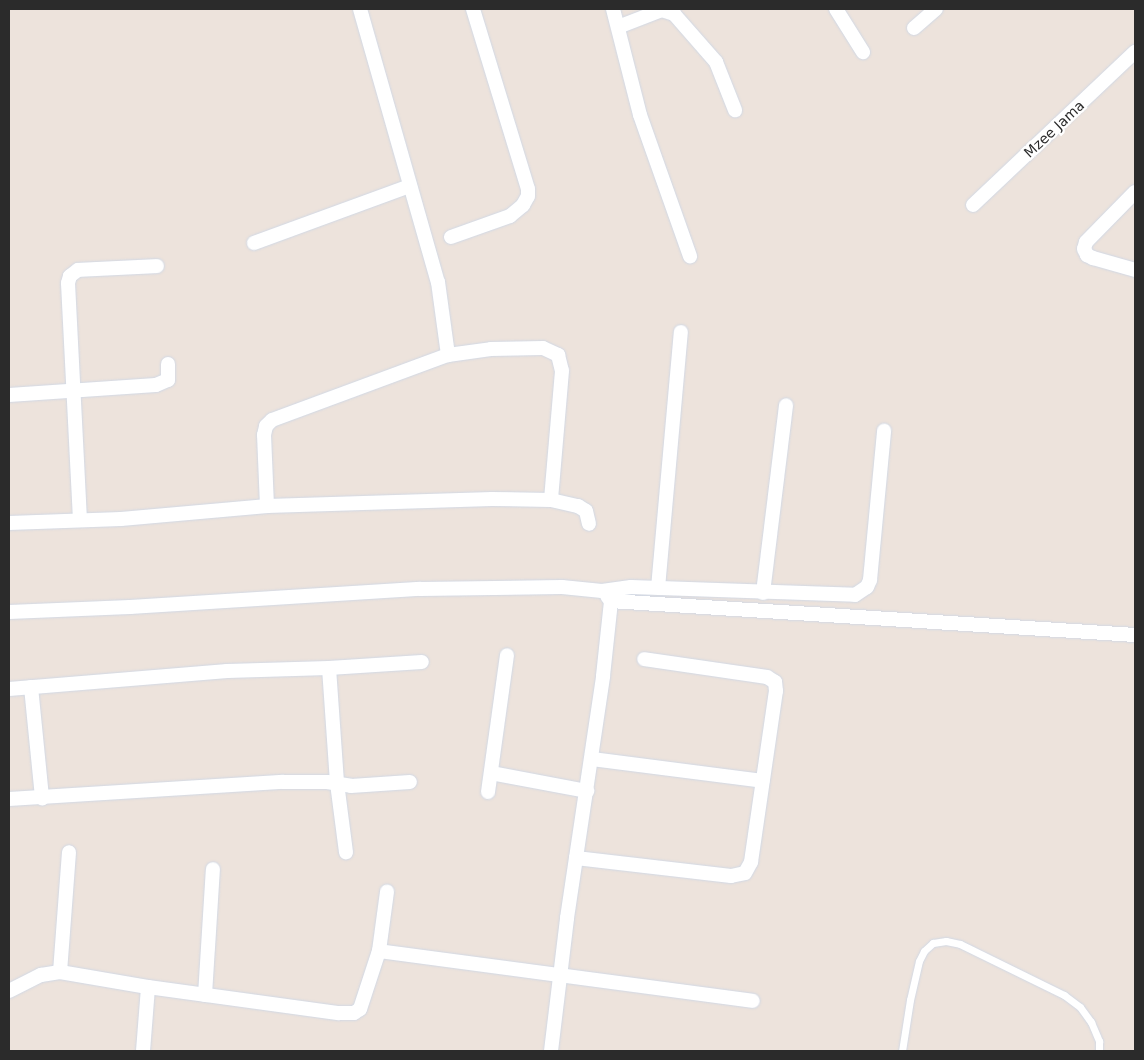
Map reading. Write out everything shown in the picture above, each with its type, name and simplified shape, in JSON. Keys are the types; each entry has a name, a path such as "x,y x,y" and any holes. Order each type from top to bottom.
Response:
{"street":[{"path":"360,9 438,282 448,355"},
{"path":"451,237 510,216 523,206 528,196 528,189 473,9"},
{"path":"613,9 640,115 690,256"},
{"path":"836,9 863,52"},
{"path":"914,28 936,9"},
{"path":"618,27 662,10 674,14 716,62 722,72 735,110"},
{"name":"Mzee Jama","path":"973,205 1135,52"},
{"path":"254,243 410,186"},
{"path":"1135,192 1086,242 1084,249 1087,255 1093,258 1135,270"},
{"path":"80,520 68,283 70,276 78,270 157,266"},
{"path":"658,588 681,332"},
{"path":"268,506 264,434 266,426 272,420 448,355 491,349 543,348 558,355 562,371 550,500"},
{"path":"9,395 74,392 160,384 168,380 168,364"},
{"path":"763,593 786,405"},
{"path":"607,596 631,587 855,595 867,587 874,558 884,431"},
{"path":"9,523 121,519 268,506 492,499 550,500 583,508 589,524"},
{"path":"9,612 420,589 562,587 607,596 1135,636"},
{"path":"550,1051 562,975 576,858 592,759 607,596"},
{"path":"488,792 507,655"},
{"path":"576,858 731,876 741,875 749,870 776,691 773,679 644,659"},
{"path":"9,689 227,671 329,668 422,662"},
{"path":"329,668 337,784 346,852"},
{"path":"31,687 42,798"},
{"path":"592,759 763,781"},
{"path":"491,773 587,791"},
{"path":"9,799 263,783 311,781 352,786 410,782"},
{"path":"60,972 69,852"},
{"path":"204,994 213,869"},
{"path":"9,992 41,975 60,972 148,987 339,1013 354,1013 360,1009 380,951 387,892"},
{"path":"380,951 753,1001"},
{"path":"143,1051 148,987"}],"lane":[{"path":"902,1051 910,1000 919,961 924,951 933,943 946,941 960,944 1064,995 1080,1007 1091,1022 1099,1041 1099,1051"}]}
